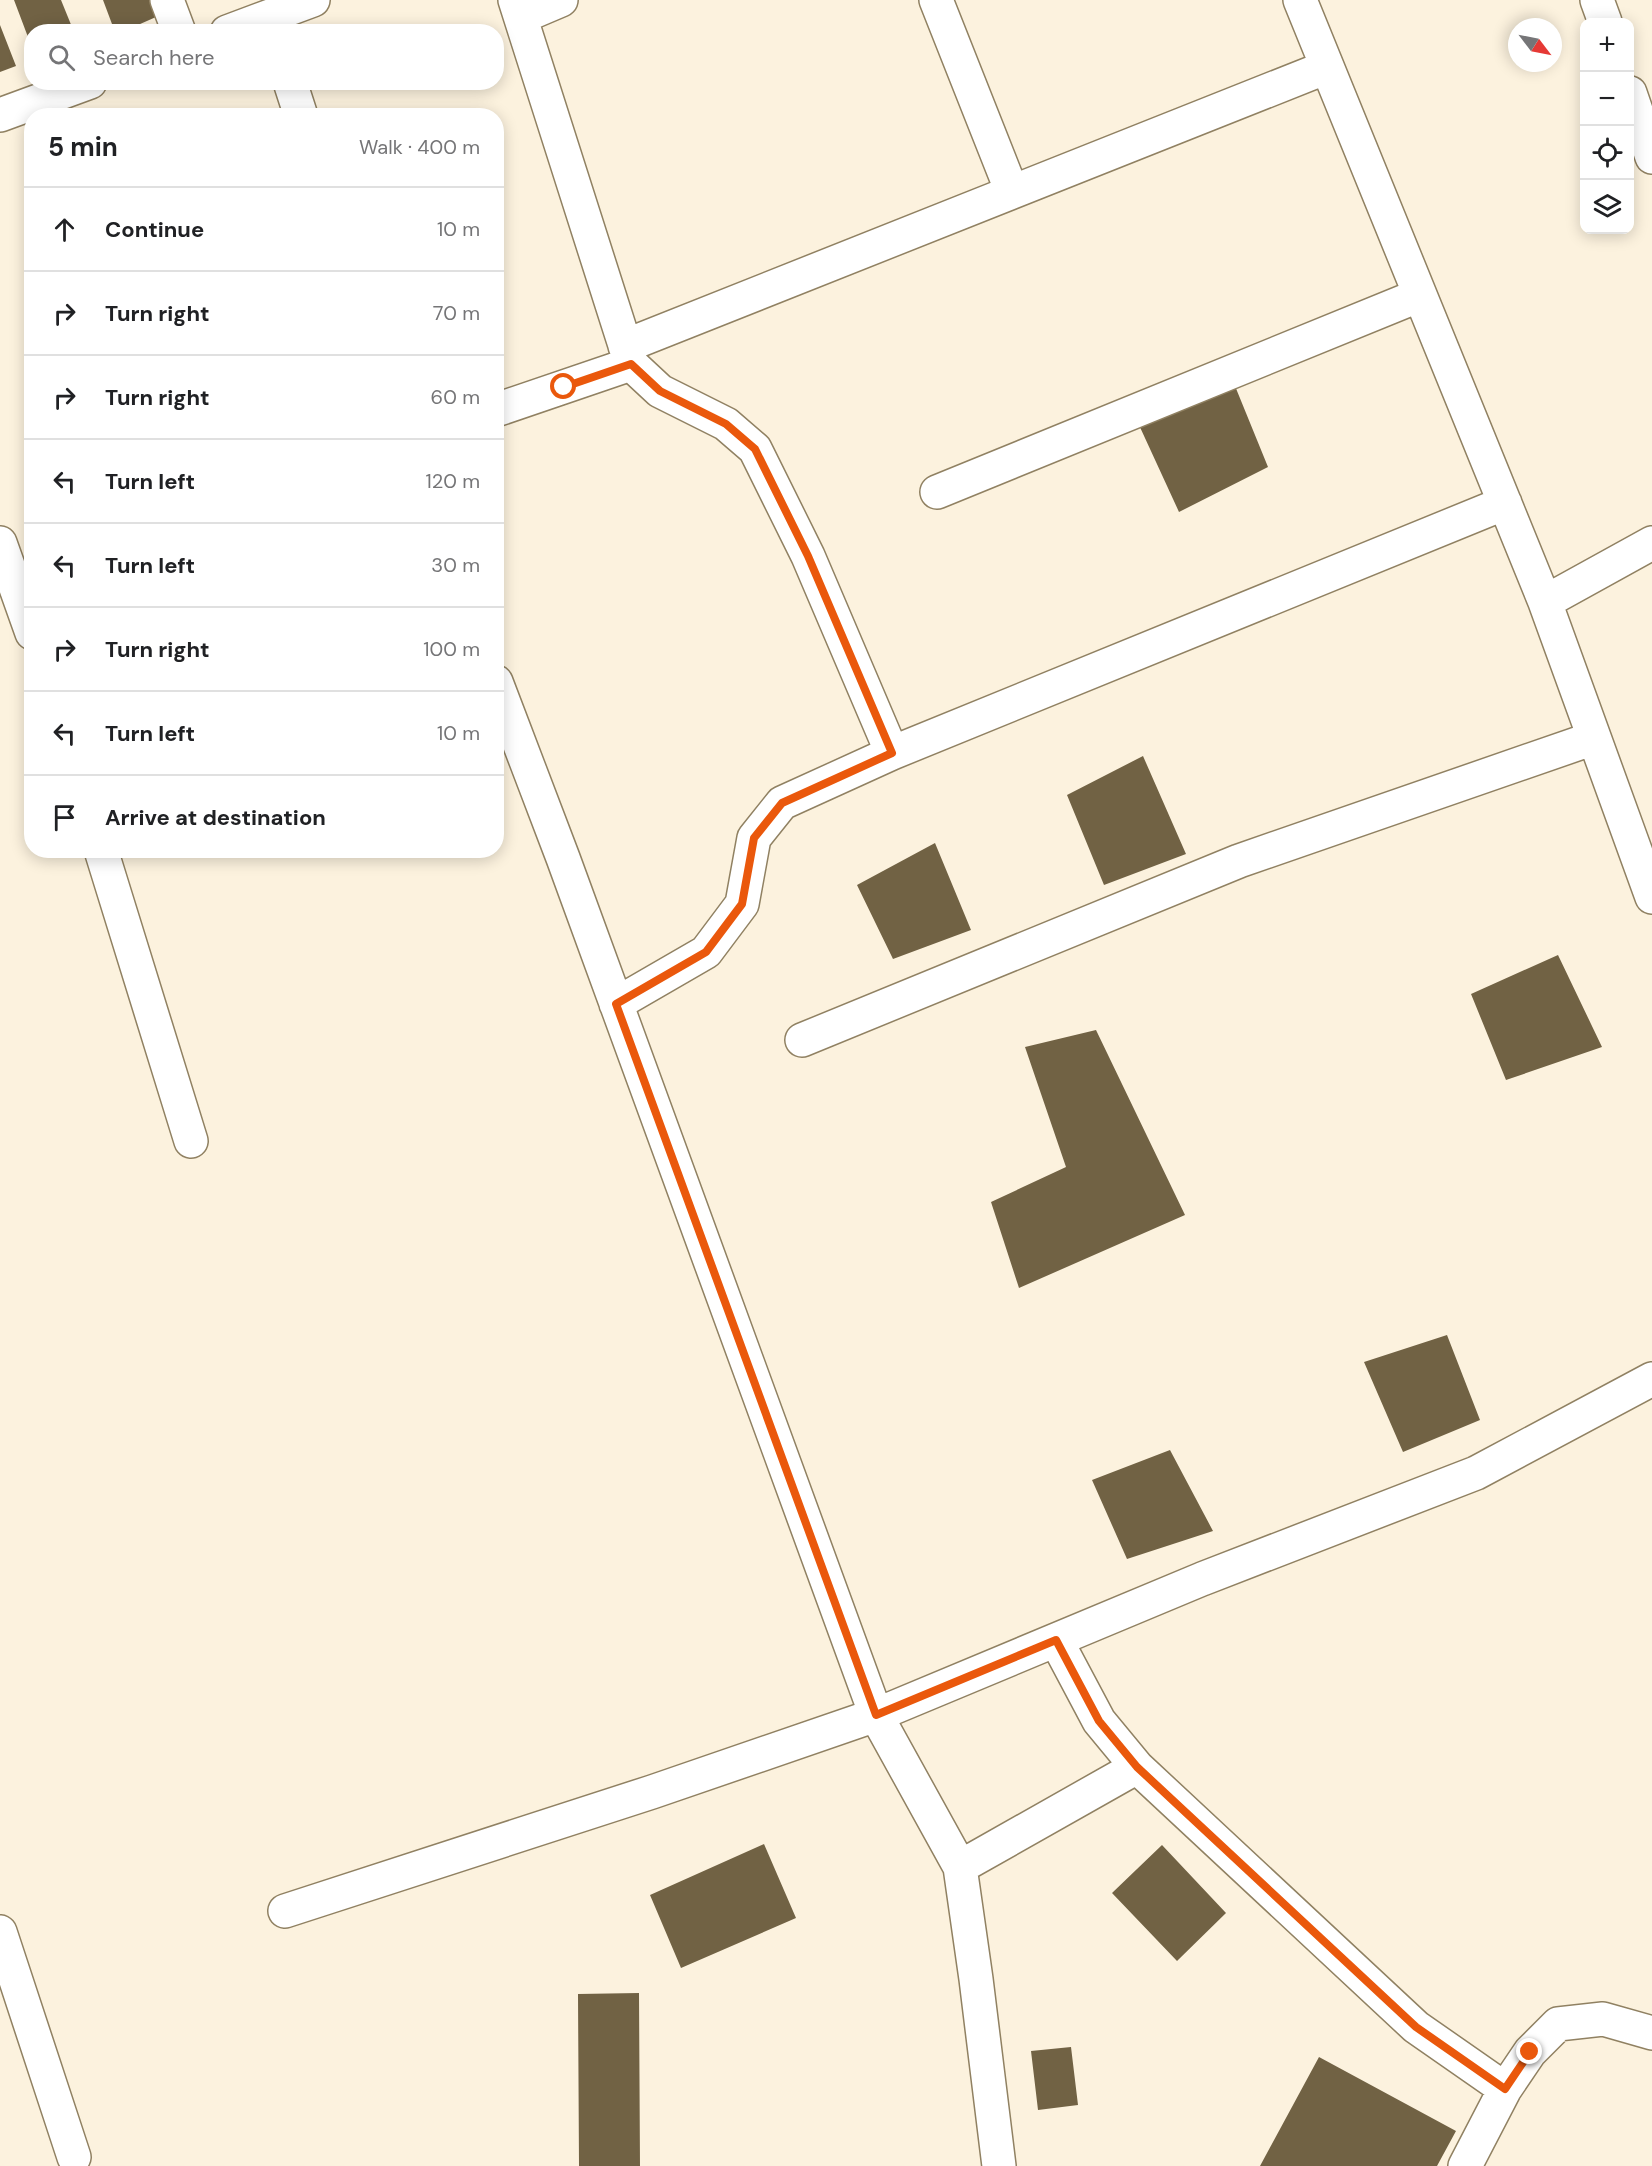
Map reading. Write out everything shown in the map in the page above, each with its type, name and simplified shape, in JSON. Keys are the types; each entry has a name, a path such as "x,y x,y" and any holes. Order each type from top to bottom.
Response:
{"street":[{"path":"167,0 176,24"},
{"path":"271,24 313,0"},
{"path":"561,0 518,8 628,355 660,391 726,424 755,449 808,556 892,753"},
{"path":"936,0 1012,192"},
{"path":"1300,0 1545,603 1652,897"},
{"path":"1597,0 1604,18"},
{"path":"504,407 1012,192 1327,67"},
{"path":"55,106 78,90"},
{"path":"293,90 298,108"},
{"path":"1634,107 1652,157"},
{"path":"0,115 24,111"},
{"path":"936,492 1420,296"},
{"path":"616,1004 706,952 742,904 754,838 782,803 892,753 1505,504"},
{"path":"0,543 24,610"},
{"path":"1545,603 1652,543"},
{"path":"504,703 876,1715 960,1867 999,2166"},
{"path":"802,1040 1239,861 1594,738"},
{"path":"103,858 191,1141"},
{"path":"285,1911 652,1792 876,1715 1202,1578 1476,1473 1652,1380"},
{"path":"1056,1640 1099,1721 1137,1767 1416,2027 1505,2089"},
{"path":"960,1867 1137,1767"},
{"path":"0,1932 74,2157"},
{"path":"1465,2166 1505,2089 1530,2052 1558,2024 1603,2019 1652,2033"}],"building":[{"path":"14,0 61,0 71,24 24,24 24,26"},
{"path":"103,0 149,0 156,17 140,24 112,24"},
{"path":"0,25 16,66 0,72"},
{"path":"1235,386 1268,467 1179,512 1139,425"},
{"path":"1143,756 1186,854 1104,885 1067,795"},
{"path":"935,843 971,930 893,959 857,885"},
{"path":"1558,955 1602,1047 1506,1080 1471,994"},
{"path":"1096,1030 1185,1215 1019,1288 991,1202 1066,1167 1025,1047"},
{"path":"1447,1335 1480,1420 1403,1452 1364,1362"},
{"path":"1170,1450 1213,1531 1127,1559 1092,1480"},
{"path":"764,1844 796,1918 681,1968 650,1895"},
{"path":"1162,1845 1226,1913 1177,1961 1112,1893"},
{"path":"639,1993 640,2166 579,2166 578,1994"},
{"path":"1071,2047 1078,2105 1038,2110 1031,2051"},
{"path":"1319,2057 1456,2131 1437,2166 1260,2166"}],"route":[{"path":"564,387 631,364 660,391 726,424 755,449 808,556 892,753 782,803 754,838 742,904 706,952 616,1004 876,1715 1056,1640 1099,1721 1137,1767 1416,2027 1505,2089 1530,2052"}]}
